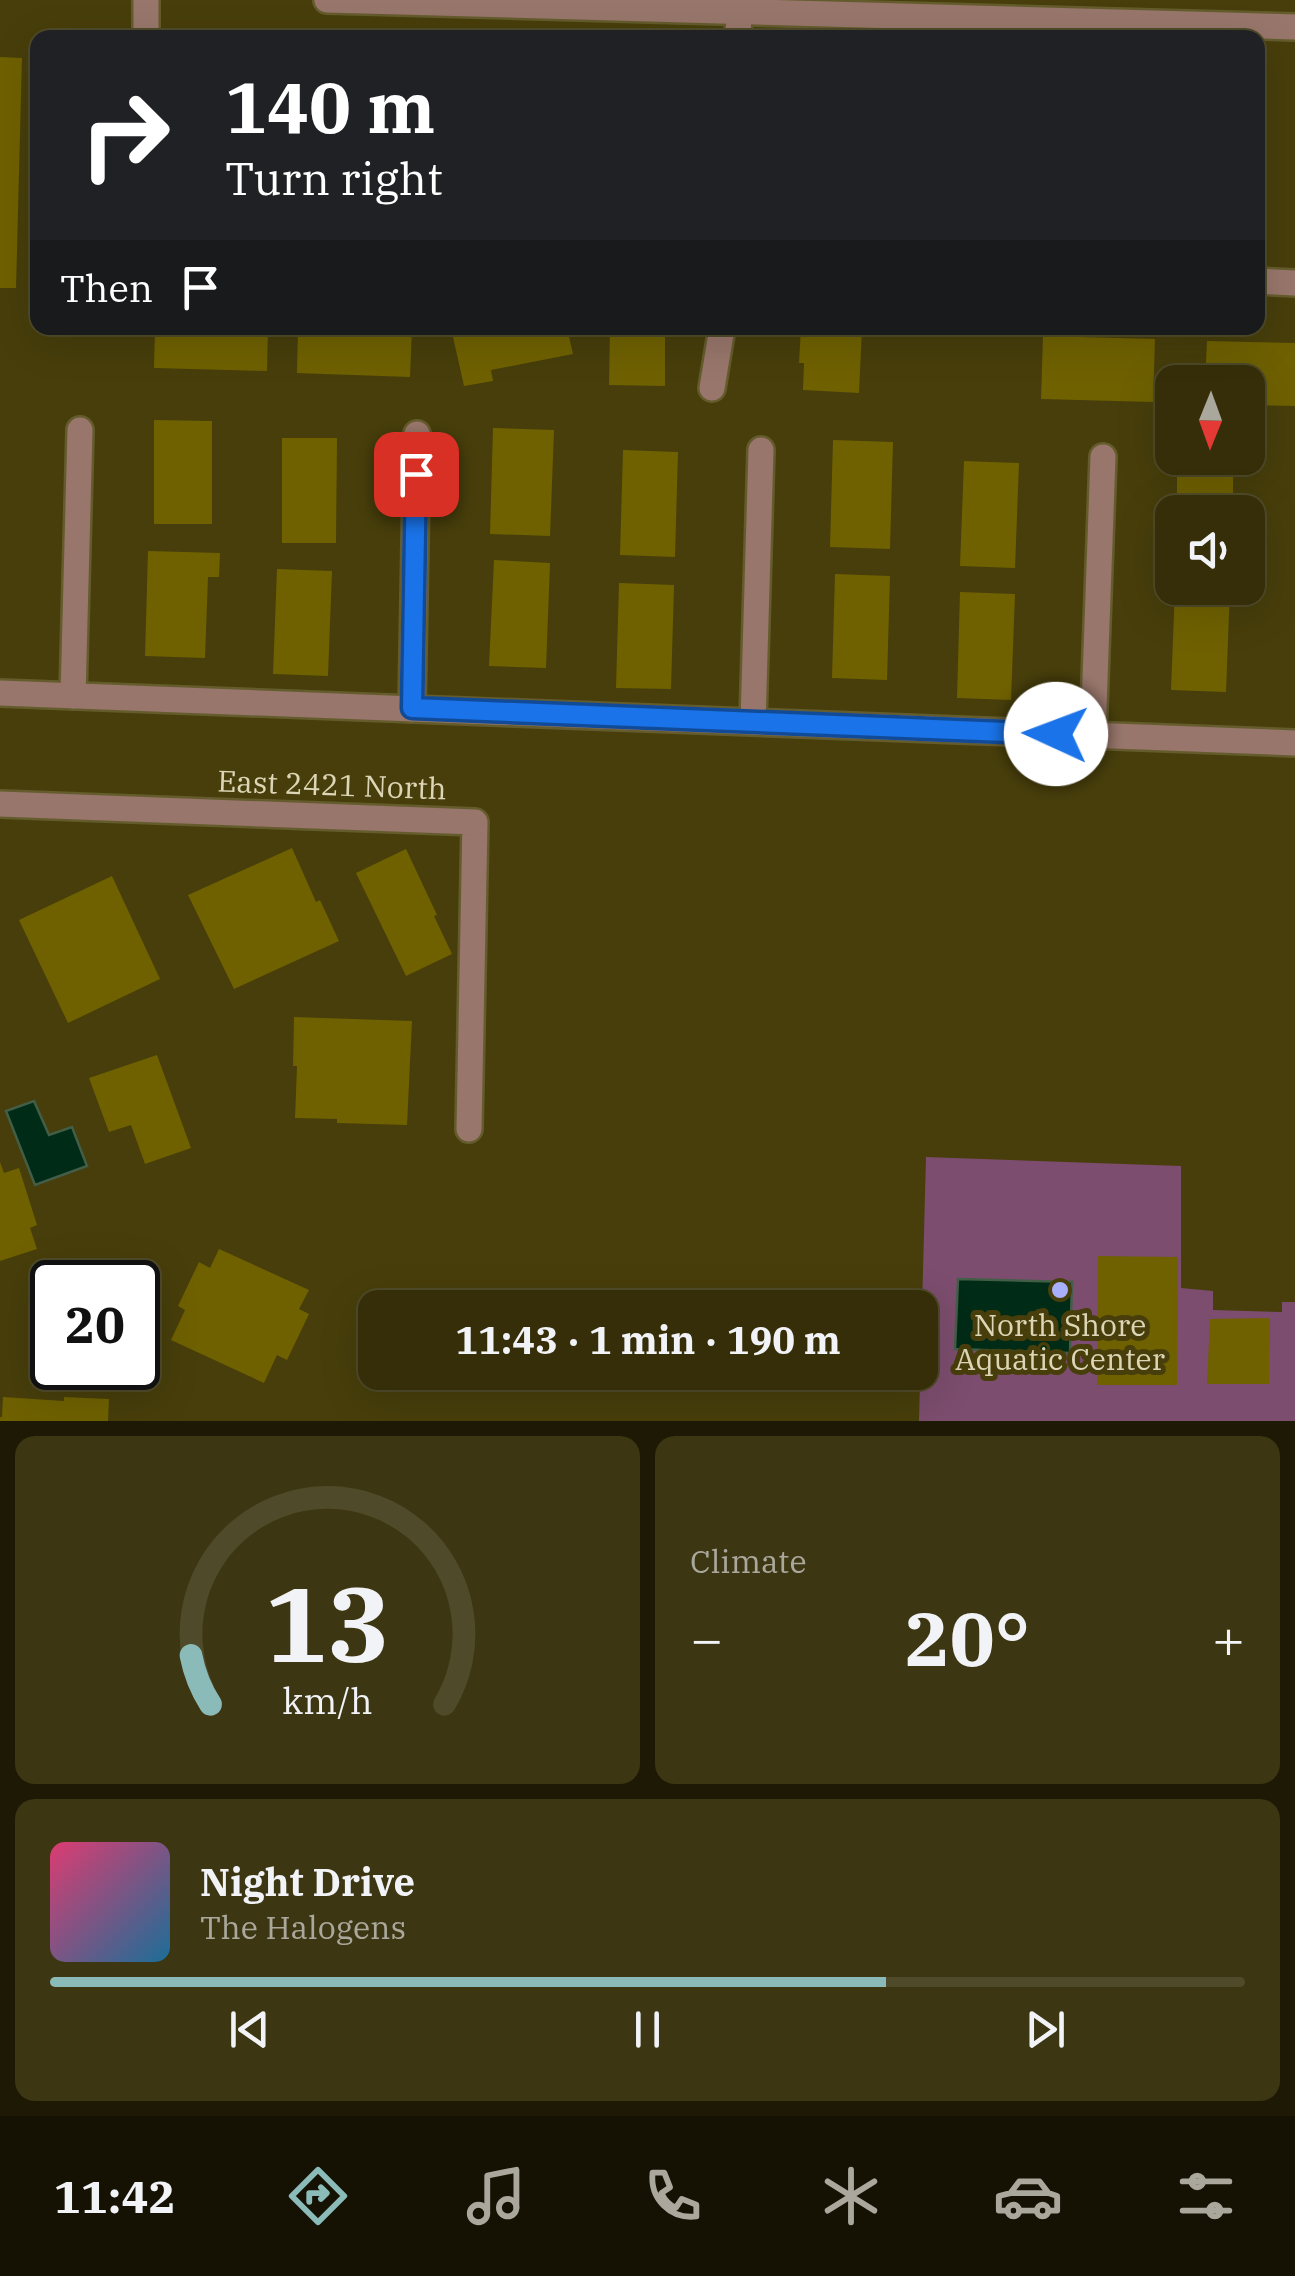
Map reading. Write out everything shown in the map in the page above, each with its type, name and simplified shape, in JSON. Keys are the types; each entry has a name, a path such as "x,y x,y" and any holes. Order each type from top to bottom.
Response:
{"street":[{"path":"146,0 146,30"},
{"path":"327,0 1295,26"},
{"path":"738,30 739,10"},
{"path":"1265,281 1295,283"},
{"path":"712,388 721,335"},
{"path":"72,696 80,430"},
{"path":"412,708 417,434"},
{"path":"753,722 761,450"},
{"path":"1094,735 1103,457"},
{"path":"0,693 1295,743"},
{"name":"East 2421 North","path":"0,804 475,822 470,1129"}],"shaded area":[{"path":"34,1101 49,1135 72,1127 87,1166 35,1185 6,1111"},
{"name":"North Shore Aquatic Center","path":"926,1157 1181,1166 1181,1288 1213,1291 1213,1310 1282,1312 1282,1302 1295,1302 1295,1421 919,1421 920,1390 938,1390 938,1290 922,1290"},
{"path":"958,1279 1072,1282 1070,1353 955,1349"}],"building":[{"path":"0,57 22,58 16,288 0,288"},
{"path":"155,335 268,335 267,371 154,368"},
{"path":"298,335 412,335 410,377 297,373"},
{"path":"453,335 569,335 573,354 491,370 493,381 464,386"},
{"path":"610,335 665,335 665,386 609,385"},
{"path":"801,335 862,335 859,393 803,390 804,363 799,363"},
{"path":"1043,336 1155,339 1153,402 1041,399"},
{"path":"1207,341 1295,343 1295,406 1265,405 1265,365 1206,365"},
{"path":"154,420 212,421 212,524 154,524"},
{"path":"493,428 554,430 550,536 490,534"},
{"path":"282,438 337,438 336,543 282,543"},
{"path":"833,440 893,442 890,549 830,547"},
{"path":"623,450 678,452 675,557 620,555"},
{"path":"964,461 1019,463 1015,568 960,566"},
{"path":"1177,475 1233,475 1233,495 1177,495"},
{"path":"148,551 220,553 219,577 208,577 205,658 145,656"},
{"path":"494,560 550,563 546,668 489,666"},
{"path":"277,569 332,571 328,676 273,674"},
{"path":"835,574 890,576 887,680 832,678"},
{"path":"619,583 674,585 671,689 616,688"},
{"path":"960,592 1015,594 1011,700 957,698"},
{"path":"1174,605 1229,605 1226,692 1171,690"},
{"path":"292,848 339,941 234,989 188,895"},
{"path":"406,849 452,954 406,976 356,873"},
{"path":"112,876 160,979 68,1023 19,920"},
{"path":"294,1017 412,1021 407,1125 295,1118"},
{"path":"157,1055 191,1148 145,1164 131,1125 109,1132 89,1078"},
{"path":"0,1162 4,1173 19,1168 37,1225 30,1228 37,1249 0,1261"},
{"path":"219,1249 309,1290 299,1309 309,1314 287,1360 277,1355 264,1383 171,1340 185,1310 178,1306 199,1262 210,1268"},
{"path":"1098,1256 1178,1257 1177,1385 1097,1385"},
{"path":"1270,1318 1269,1384 1207,1384 1210,1319"},
{"path":"3,1397 109,1399 108,1421 0,1421"}],"place":[{"name":"North Shore Aquatic Center","path":"1060,1290"}],"route":[{"path":"416,474 412,708 1056,734"}]}
